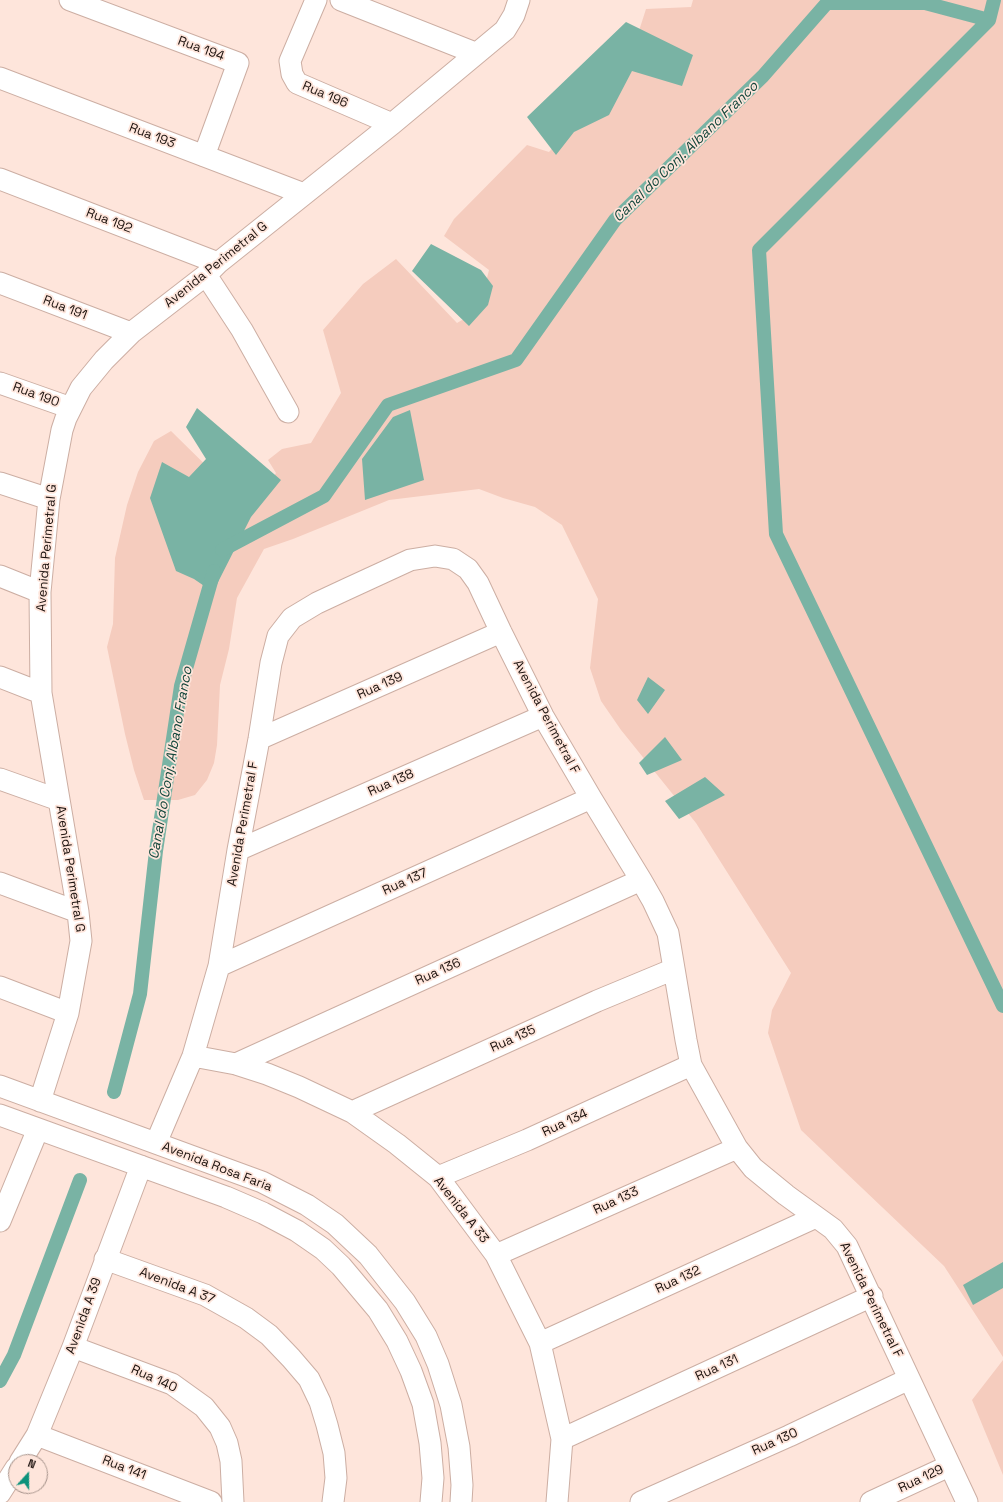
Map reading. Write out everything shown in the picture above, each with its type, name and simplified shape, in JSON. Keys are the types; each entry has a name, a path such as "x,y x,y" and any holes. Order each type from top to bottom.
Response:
{"street":[{"name":"Rua 194","path":"70,0 238,63 204,156"},
{"name":"Rua 196","path":"316,0 290,61 292,74 297,83 392,124"},
{"path":"341,0 476,53"},
{"name":"Avenida Perimetral G","path":"40,1101 68,1013 81,941 78,912 41,693 40,592 49,499 62,430 71,408 81,388 104,360 131,333 392,124 505,30 514,15 519,0"},
{"name":"Rua 193","path":"0,78 304,194"},
{"name":"Rua 192","path":"0,179 212,269"},
{"path":"212,269 242,330 288,412"},
{"name":"Rua 191","path":"0,283 131,333"},
{"name":"Rua 190","path":"0,383 71,408"},
{"path":"0,483 49,499"},
{"name":"Avenida Perimetral F","path":"156,1143 193,1056 218,966 259,739 271,663 278,636 292,618 317,603 410,560 435,556 453,558 468,568 478,583 543,716 590,798 653,901 668,933 691,1065 737,1148 753,1168 833,1229 847,1246 872,1296 949,1466 967,1502"},
{"path":"0,576 40,592"},
{"name":"Rua 139","path":"259,739 501,632"},
{"path":"0,677 41,693"},
{"name":"Rua 138","path":"238,850 543,716"},
{"path":"0,779 59,800"},
{"name":"Rua 137","path":"218,966 590,798"},
{"name":"Rua 136","path":"236,1064 641,880"},
{"path":"0,883 78,912"},
{"name":"Rua 135","path":"352,1112 597,1001 674,969"},
{"path":"0,987 68,1013"},
{"name":"Avenida A 33","path":"193,1056 236,1064 292,1084 352,1112 397,1144 438,1178 496,1255 540,1343 562,1439 557,1502"},
{"name":"Rua 134","path":"438,1178 527,1140 691,1065"},
{"name":"Avenida Rosa Faria","path":"0,1086 262,1182 307,1205 335,1224 368,1256 406,1302 426,1336 438,1364 451,1405 459,1447 462,1485 461,1502"},
{"name":"Avenida Rosa Faria","path":"0,1115 226,1197 263,1213 297,1231 323,1249 341,1266 378,1310 397,1341 416,1382 423,1404 430,1443 433,1478 431,1502"},
{"path":"0,1220 38,1130"},
{"name":"Rua 133","path":"496,1255 737,1148"},
{"name":"Avenida A 39","path":"25,1454 37,1435 73,1347 141,1166"},
{"path":"226,1197 235,1171"},
{"name":"Rua 132","path":"540,1343 816,1217"},
{"name":"Avenida A 37","path":"105,1259 205,1295 246,1318 269,1335 291,1358 309,1379 320,1402 327,1425 334,1453 336,1478 333,1502"},
{"name":"Rua 131","path":"562,1439 872,1296"},
{"name":"Rua 140","path":"73,1347 172,1384 204,1408 220,1427 228,1443 231,1462 233,1502"},
{"name":"Rua 130","path":"641,1502 789,1436 909,1379"},
{"name":"Rua 141","path":"37,1435 211,1502"},
{"name":"Rua 129","path":"871,1502 949,1466"},
{"path":"0,1493 8,1480"}],"shaded area":[{"path":"693,0 1003,0 1003,1357 944,1266 801,1130 768,1033 772,1010 791,973 696,823 621,730 601,701 590,668 598,599 562,525 535,507 503,498 479,489 389,500 293,539 264,549 237,598 229,649 220,685 217,745 214,763 207,780 195,795 178,800 144,800 134,770 125,734 107,647 113,624 115,558 127,505 138,472 154,441 171,431 233,492 262,494 276,473 268,460 282,449 311,443 341,393 323,330 363,284 396,259 457,323 479,310 489,270 444,236 454,219 527,145 549,152 629,62 646,9 691,7"},
{"path":"1003,1360 1003,1475 972,1400"}],"water":[{"path":"626,22 693,55 682,86 632,71 609,115 574,132 556,155 527,117"},
{"path":"431,244 481,270 493,286 488,305 469,326 412,271"},
{"path":"197,408 281,480 251,517 213,592 194,579 176,571 150,498 162,462 189,477 206,459 186,427"},
{"path":"410,410 424,480 365,500 362,459 393,417"},
{"path":"648,677 665,690 648,714 637,700"},
{"path":"665,737 682,760 647,775 639,763"},
{"path":"705,777 725,795 679,819 665,801"},
{"path":"1003,1262 1003,1288 973,1305 963,1285"}],"waterway":[{"path":"994,0 989,20 759,250 776,534 1003,1006"},
{"name":"Canal do Conj. Albano Franco","path":"222,550 324,496 388,405 516,360 615,220 763,76 827,3 925,3 989,20"},
{"name":"Canal do Conj. Albano Franco","path":"114,1092 140,994 156,851 181,686 214,571"},
{"name":"Canal do Conj. Albano Franco","path":"0,1381 14,1355 80,1180"}]}
